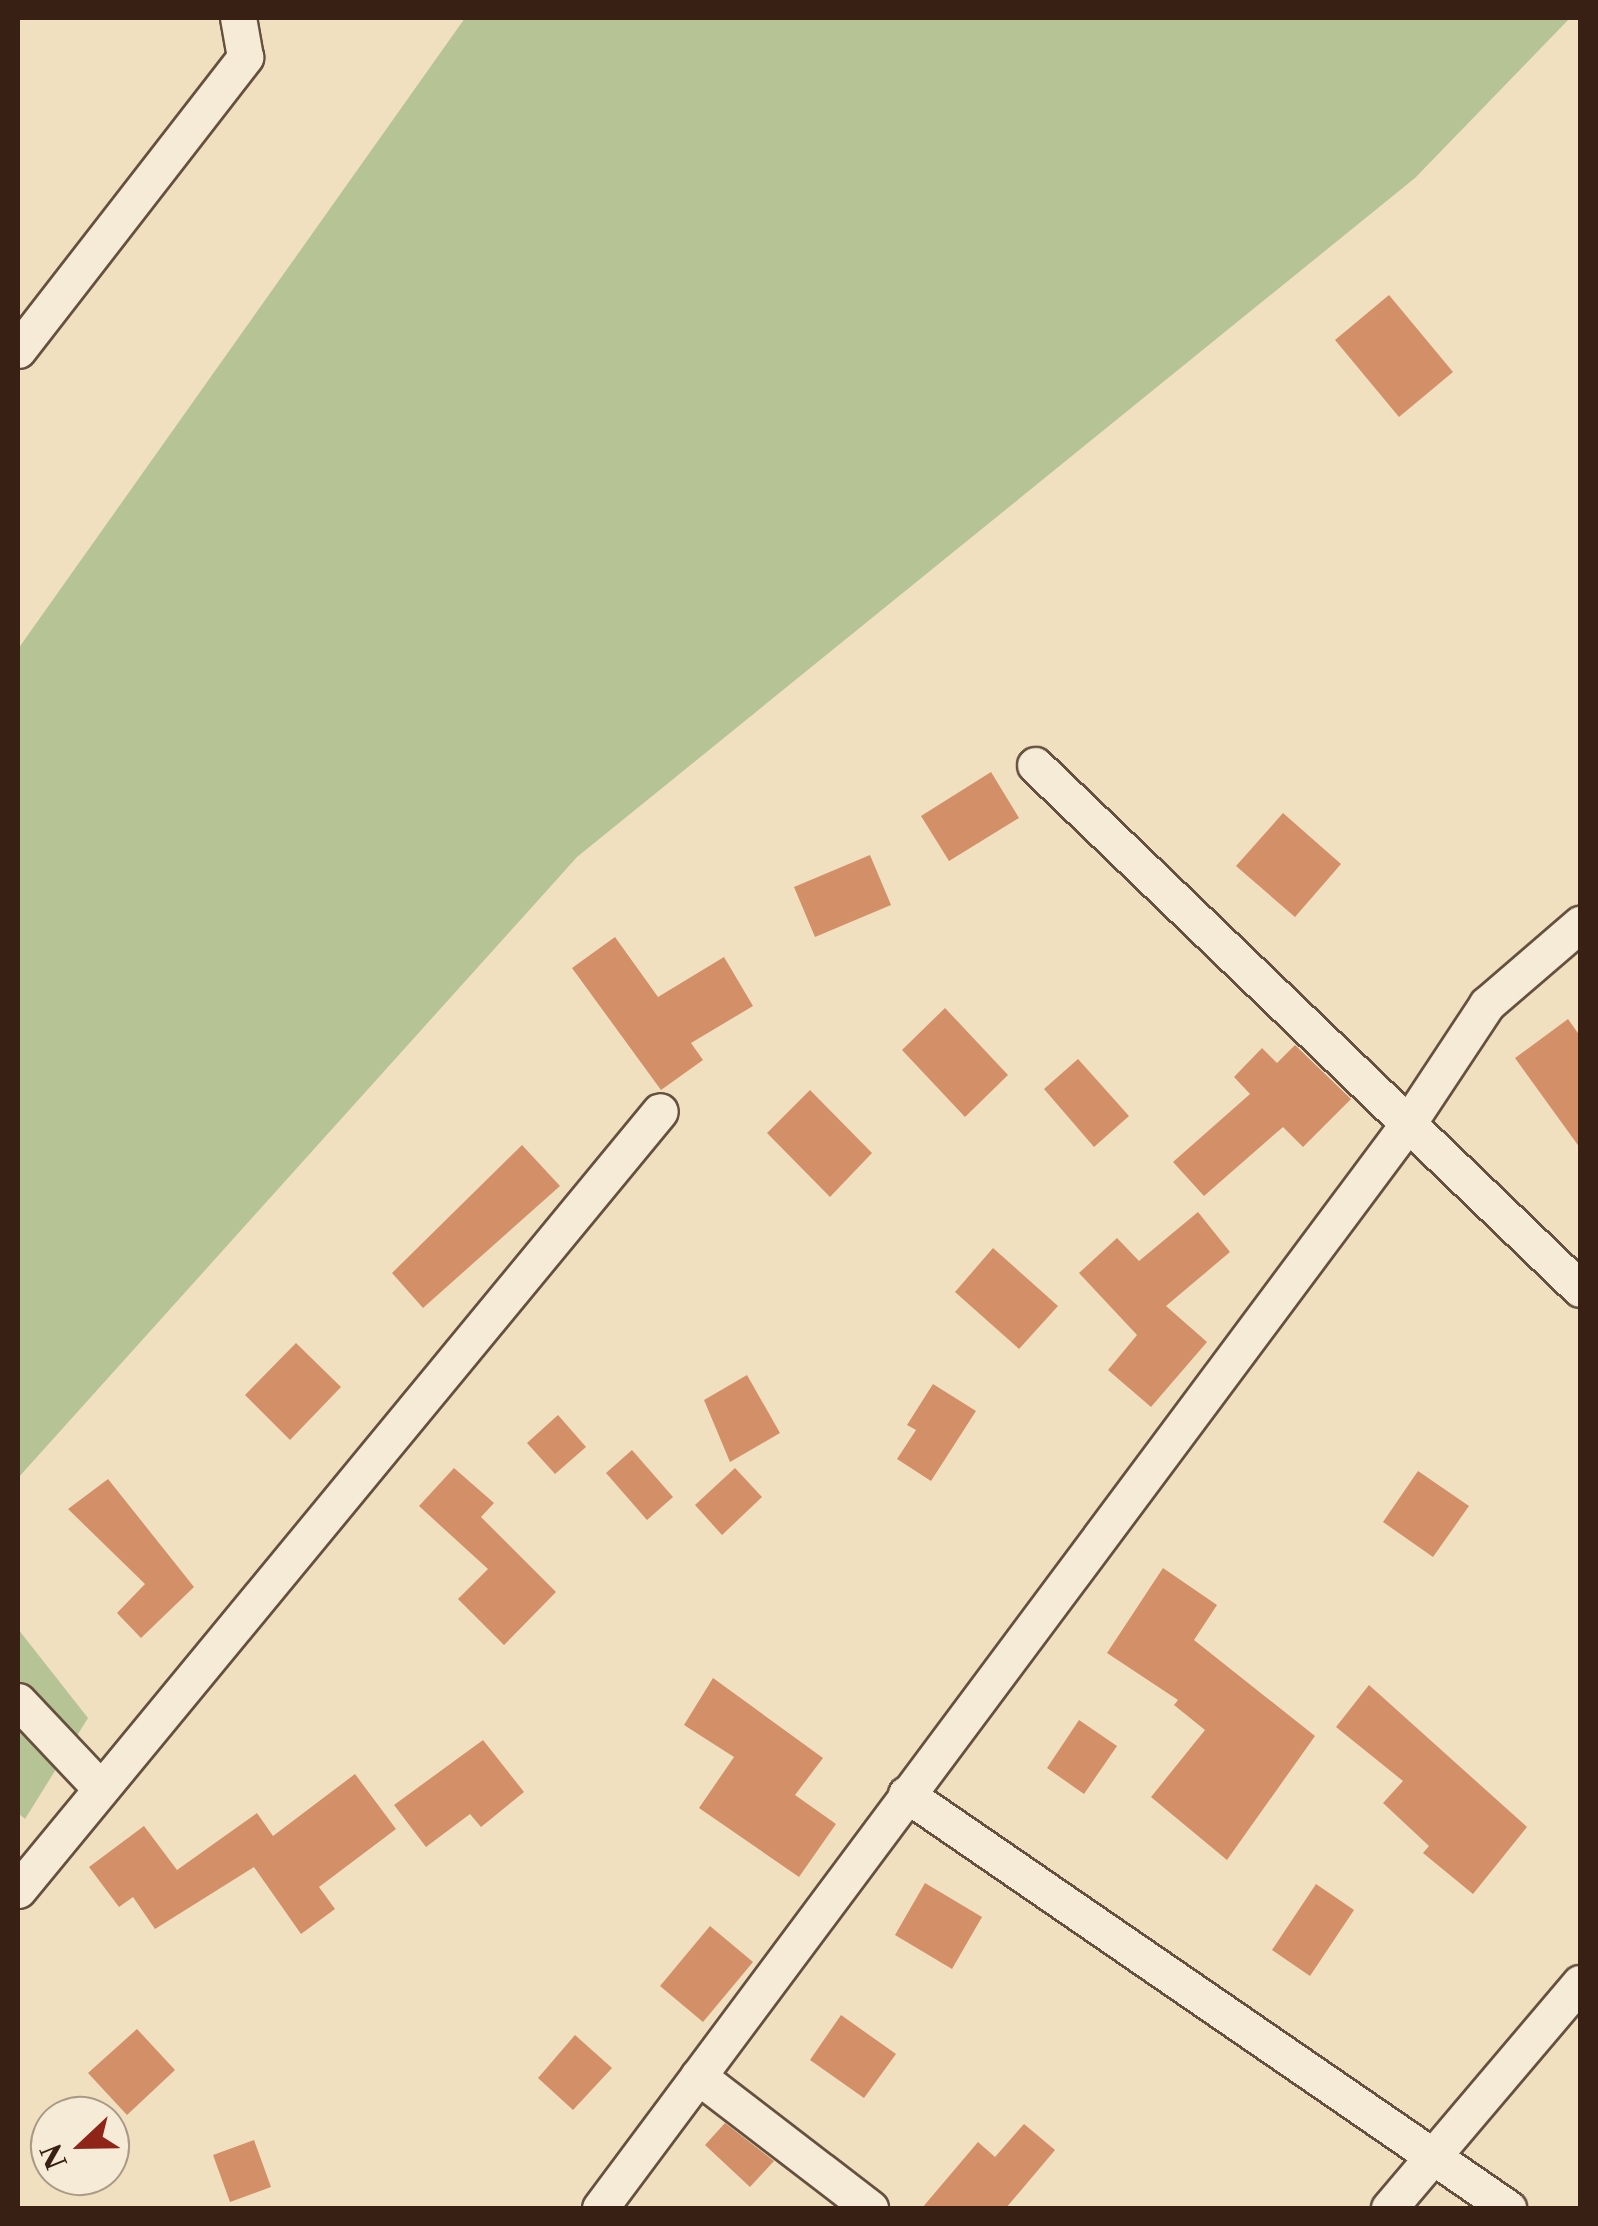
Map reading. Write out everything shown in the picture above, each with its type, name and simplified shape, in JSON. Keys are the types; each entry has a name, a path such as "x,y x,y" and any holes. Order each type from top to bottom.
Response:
{"street":[{"path":"18,350 246,57 238,18"},
{"path":"1035,765 1580,1289"},
{"path":"600,2208 1408,1125 1508,980 1580,924"},
{"path":"18,1890 660,1111"},
{"path":"18,1701 100,1788"},
{"path":"906,1794 1436,2153 1508,2208"},
{"path":"1389,2208 1580,1983"},
{"path":"698,2076 870,2208"}],"green space":[{"path":"465,18 1570,18 1415,178 577,857 18,1478 18,649"},
{"path":"18,1629 88,1718 25,1819 18,1813"}],"building":[{"path":"1389,295 1453,372 1399,417 1335,340"},
{"path":"991,772 1019,818 949,861 921,816"},
{"path":"1283,813 1341,864 1295,917 1236,866"},
{"path":"870,855 891,905 815,937 794,887"},
{"path":"615,937 658,997 724,957 753,1006 691,1043 703,1060 661,1090 572,968"},
{"path":"945,1008 1008,1075 965,1117 902,1050"},
{"path":"1568,1019 1580,1036 1580,1148 1515,1058"},
{"path":"1295,1045 1351,1099 1303,1147 1283,1127 1204,1196 1173,1162 1250,1094 1234,1077 1262,1048 1277,1063"},
{"path":"1078,1059 1129,1116 1094,1147 1044,1089"},
{"path":"810,1090 872,1153 830,1197 767,1133"},
{"path":"522,1145 560,1186 423,1308 392,1273"},
{"path":"1198,1212 1230,1252 1166,1306 1207,1342 1151,1407 1108,1370 1137,1335 1079,1273 1117,1238 1139,1261"},
{"path":"993,1248 1058,1306 1019,1349 955,1292"},
{"path":"296,1343 341,1387 290,1440 245,1395"},
{"path":"747,1375 780,1433 730,1462 704,1400"},
{"path":"933,1384 976,1411 931,1481 897,1459 916,1430 907,1425"},
{"path":"558,1415 586,1447 555,1474 527,1443"},
{"path":"632,1450 673,1497 647,1520 606,1473"},
{"path":"454,1468 494,1503 481,1517 556,1592 504,1645 458,1599 488,1569 419,1506"},
{"path":"735,1468 762,1497 722,1535 695,1505"},
{"path":"1418,1471 1469,1506 1433,1557 1383,1522"},
{"path":"108,1479 194,1587 141,1638 117,1613 145,1584 68,1509"},
{"path":"1163,1568 1217,1605 1194,1640 1315,1736 1227,1860 1151,1797 1205,1730 1174,1705 1178,1700 1107,1653"},
{"path":"713,1678 823,1758 795,1795 836,1824 799,1877 699,1808 734,1757 684,1725"},
{"path":"1369,1685 1527,1827 1473,1894 1423,1853 1429,1846 1383,1803 1403,1781 1336,1727"},
{"path":"1079,1720 1117,1746 1084,1794 1047,1768"},
{"path":"483,1740 524,1792 481,1827 470,1814 426,1847 394,1805"},
{"path":"355,1774 396,1829 319,1887 335,1909 301,1934 254,1867 155,1929 133,1897 119,1907 89,1867 144,1826 177,1870 257,1813 273,1836"},
{"path":"925,1883 982,1917 952,1969 895,1935"},
{"path":"1316,1884 1354,1910 1310,1976 1272,1950"},
{"path":"710,1926 753,1962 703,2022 660,1986"},
{"path":"841,2015 896,2054 864,2098 810,2060"},
{"path":"137,2029 175,2070 130,2112 130,2096 109,2096 88,2073"},
{"path":"575,2035 612,2068 573,2110 538,2078"},
{"path":"725,2123 774,2161 750,2187 705,2145"},
{"path":"1024,2124 1055,2150 1006,2208 922,2208 978,2142 995,2157"},
{"path":"254,2140 271,2187 230,2202 213,2155"}]}
